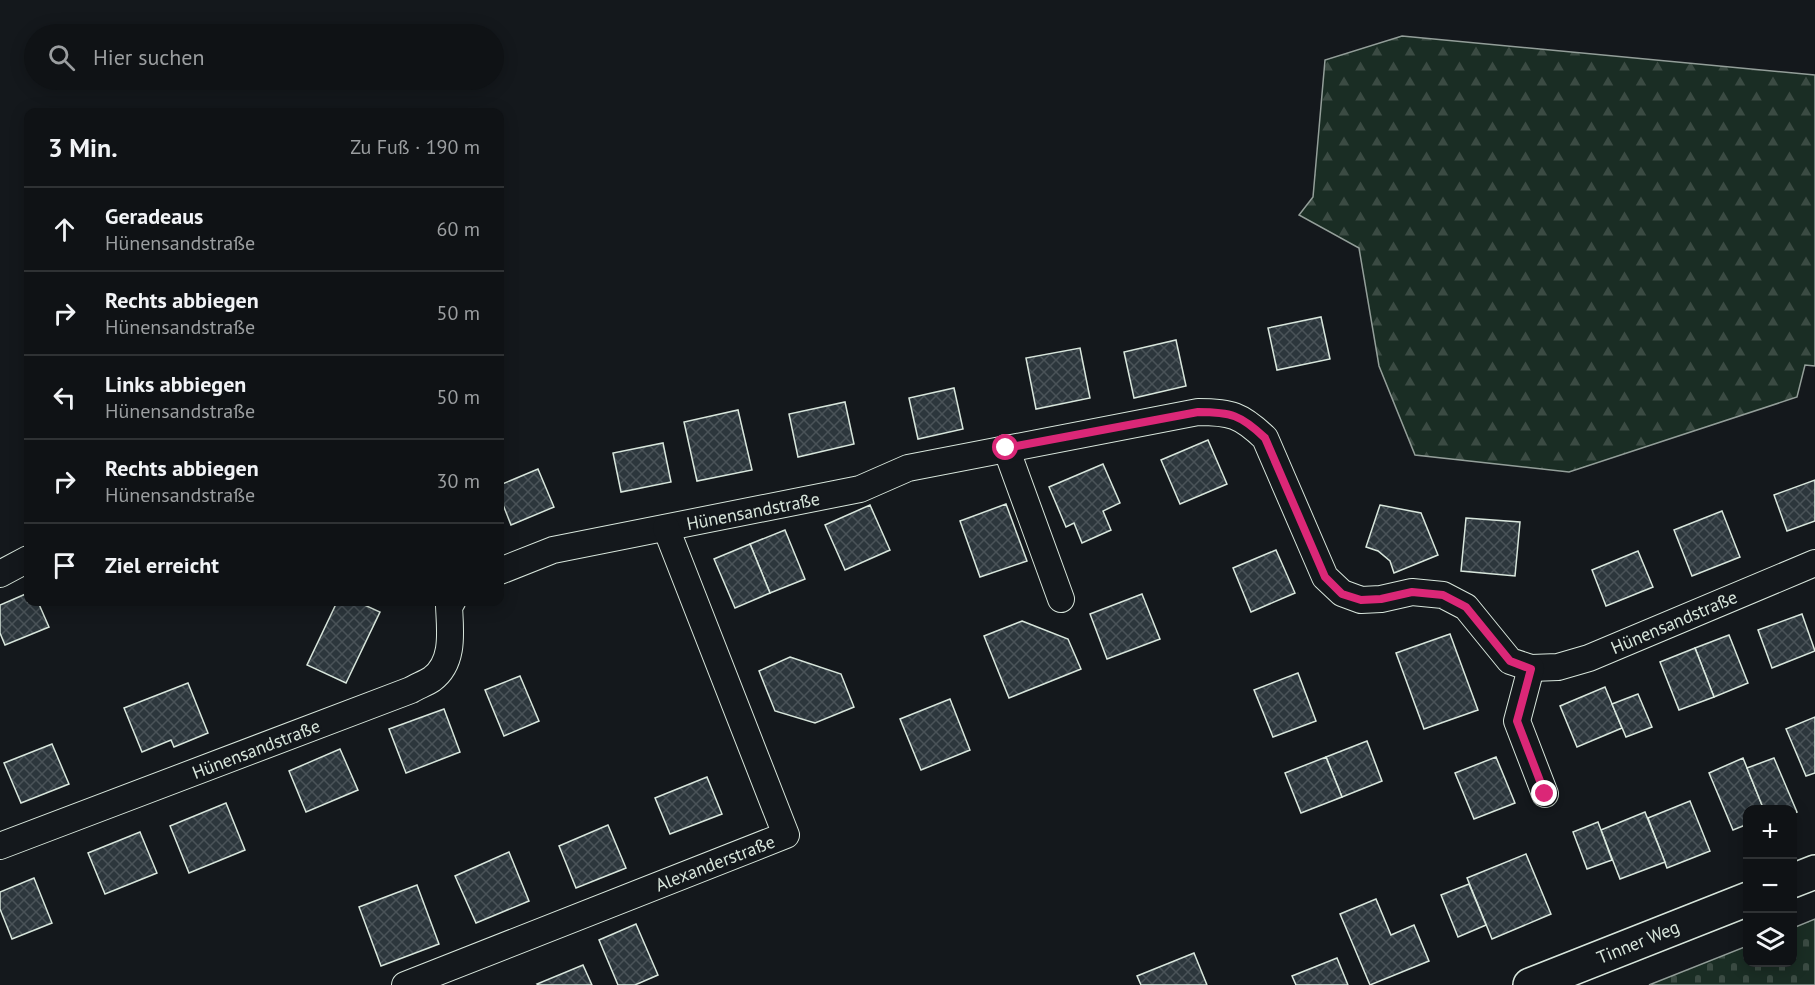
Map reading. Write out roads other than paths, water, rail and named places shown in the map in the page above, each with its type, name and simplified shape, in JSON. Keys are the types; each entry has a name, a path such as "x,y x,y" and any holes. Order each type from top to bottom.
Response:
{"street":[{"name":"Hünensandstraße","path":"504,569 553,550 860,489 908,468 1198,412 1225,412 1233,415 1249,422 1265,438 1325,577 1342,594 1361,600 1381,599 1412,592 1443,595 1466,607 1510,661 1531,669 1558,667 1589,658 1815,563"},
{"path":"1006,448 1061,599"},
{"name":"Alexanderstraße","path":"405,985 786,835 666,528"},
{"path":"0,574 24,562"},
{"name":"Hünensandstraße","path":"0,846 411,690 434,678 446,662 451,634 446,606"},
{"path":"1531,669 1517,721 1545,794"},
{"path":"1797,879 1815,872"},
{"name":"Tinner Weg","path":"1530,985 1743,901"}]}
